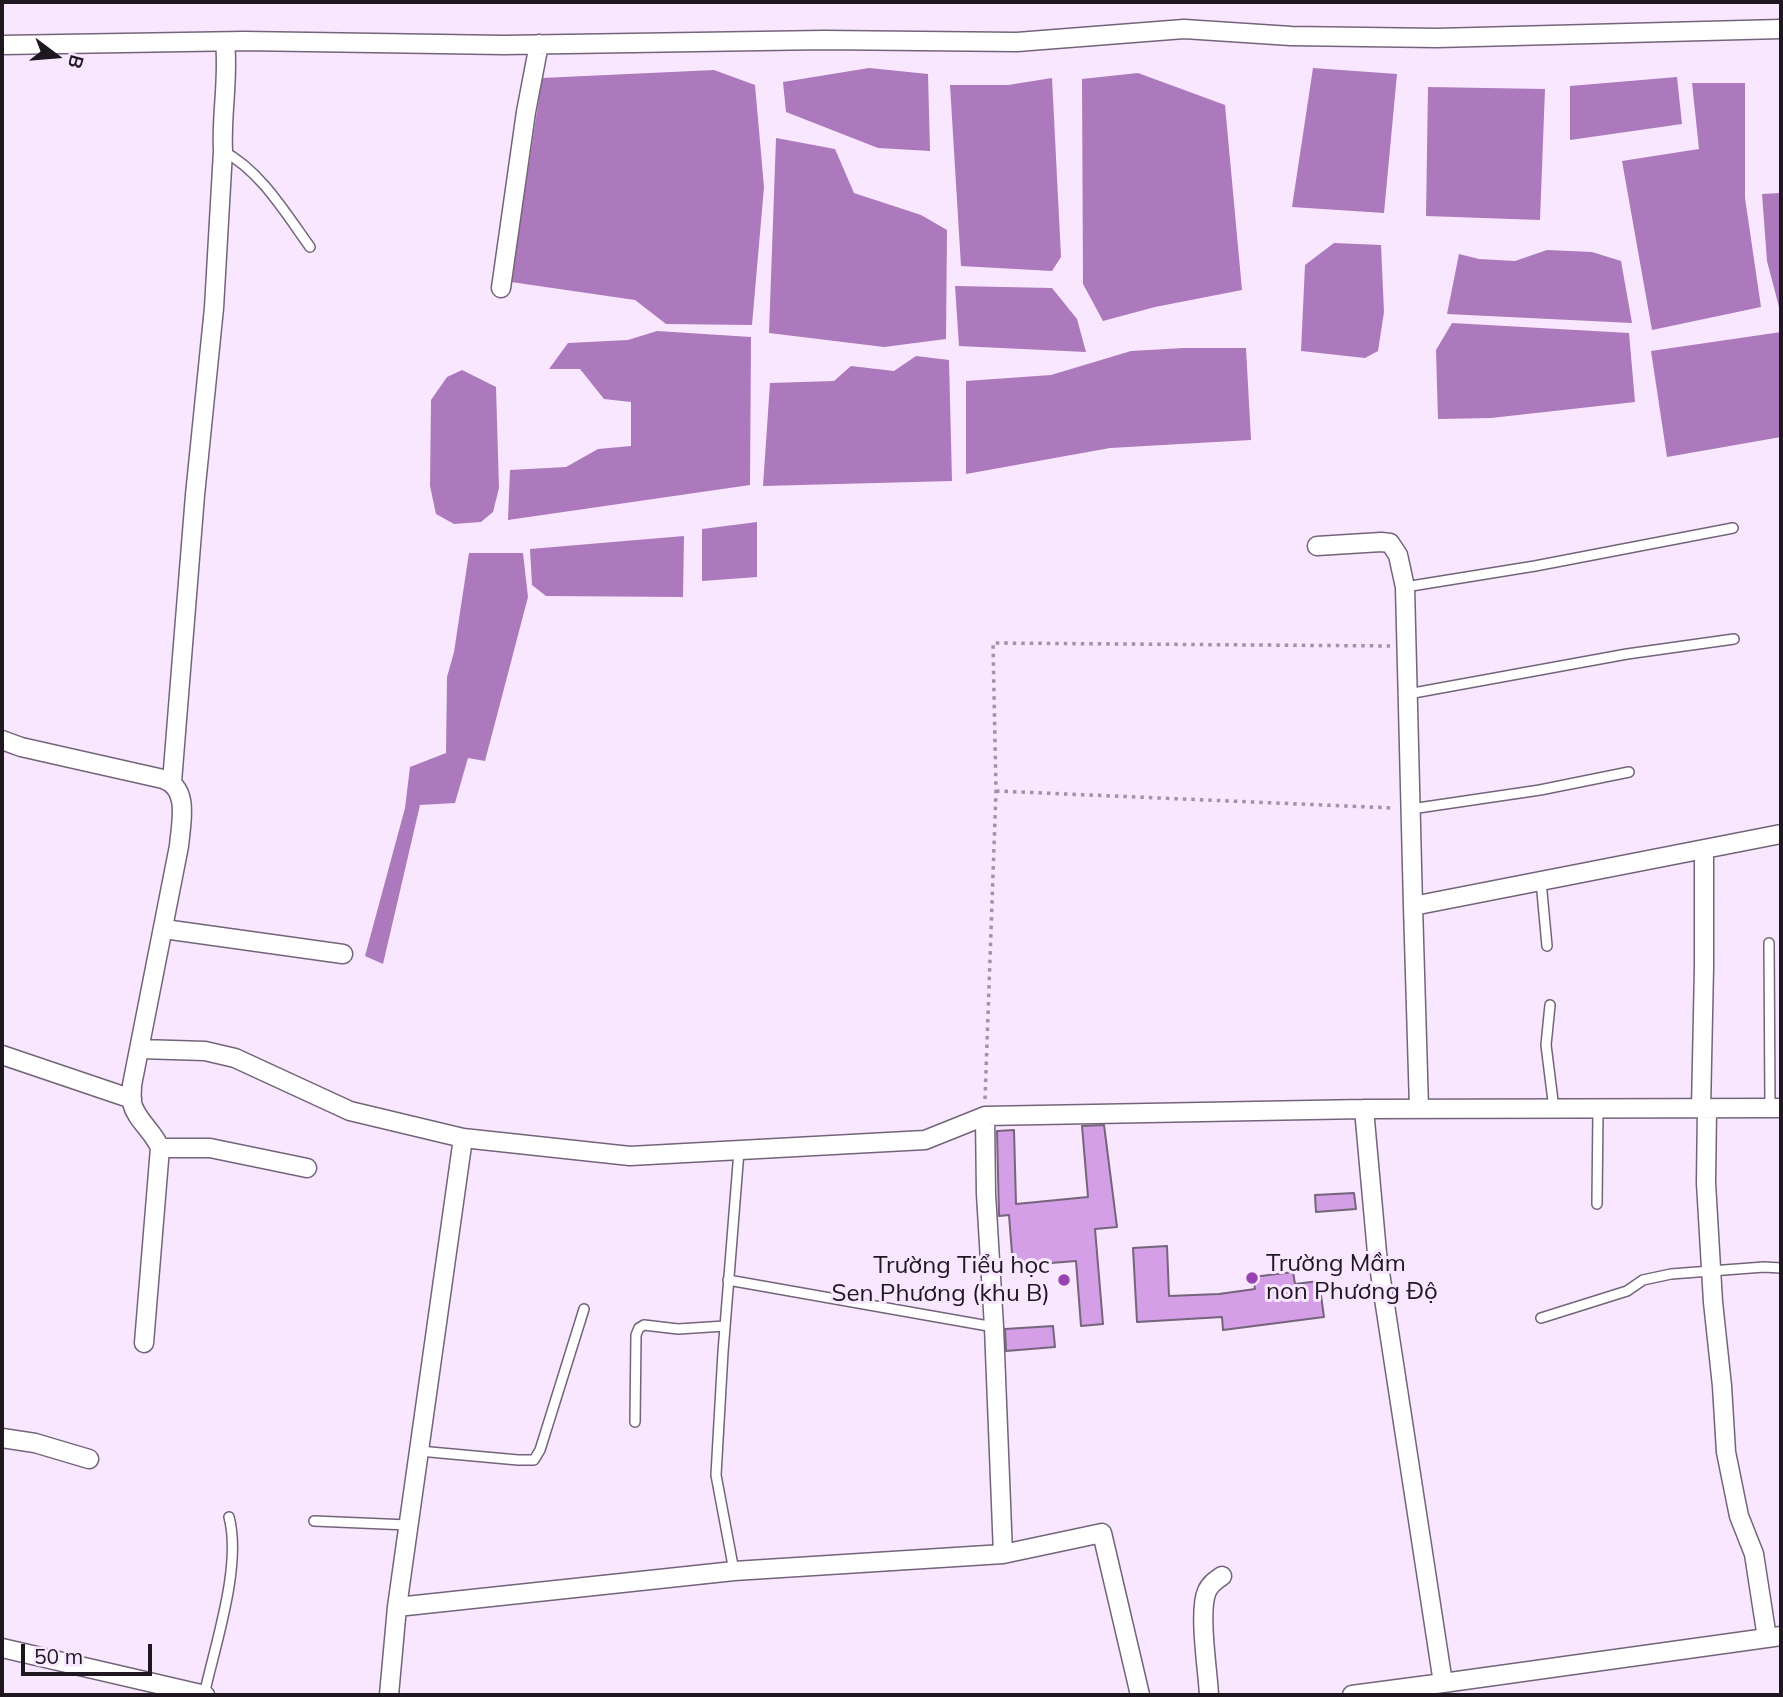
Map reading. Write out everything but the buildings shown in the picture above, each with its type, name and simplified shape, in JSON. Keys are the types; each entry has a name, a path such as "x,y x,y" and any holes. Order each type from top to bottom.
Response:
{"street":[{"path":"2,44 225,42 412,45 824,40 1017,42 1184,29 1291,36 1437,38 1781,29"},
{"path":"172,782 195,495 214,308 222,132 228,69 225,42"},
{"path":"501,288 526,112 539,44"},
{"path":"1317,546 1390,543 1398,555 1405,587 1419,1108"},
{"path":"2,740 21,747 172,782 179,789 182,814 179,846 132,1085 132,1099 137,1114 156,1137 160,1148 144,1343"},
{"path":"1413,906 1781,834"},
{"path":"1352,1695 1774,1637 1754,1554 1739,1516 1726,1452 1706,1183 1704,850"},
{"path":"163,929 343,954"},
{"path":"140,1049 205,1051 235,1058 350,1111 463,1138 630,1156 925,1140 985,1116 1419,1108 1776,1108"},
{"path":"2,1055 132,1099"},
{"path":"1364,1109 1377,1253 1443,1683"},
{"path":"985,1116 986,1194 1003,1554"},
{"path":"389,1695 397,1607 463,1138"},
{"path":"160,1148 210,1147 307,1168"},
{"path":"2,1438 35,1443 89,1459"},
{"path":"397,1607 734,1572 1003,1554 1102,1533 1139,1695"},
{"path":"1209,1695 1203,1610 1205,1594 1210,1585 1222,1576"},
{"path":"2,1647 204,1695"}],"lane":[{"path":"223,151 235,157 260,181 310,247"},
{"path":"1405,587 1535,566 1733,528"},
{"path":"1408,694 1627,654 1734,639"},
{"path":"1411,808 1540,790 1629,772"},
{"path":"1541,881 1547,946"},
{"path":"1769,943 1776,1108"},
{"path":"1550,1005 1546,1045 1554,1109"},
{"path":"1597,1204 1598,1110"},
{"path":"734,1572 716,1475 739,1151"},
{"path":"1541,1318 1627,1291 1643,1280 1671,1274 1781,1268"},
{"path":"729,1280 994,1327"},
{"path":"419,1451 534,1460 540,1450 584,1309"},
{"path":"635,1422 636,1335 639,1328 644,1325 678,1329 725,1326"},
{"path":"204,1695 233,1559 233,1532 229,1517"},
{"path":"314,1521 408,1525"}],"path":[{"path":"985,1116 996,791 993,643 1406,646"},
{"path":"996,791 1411,808"}],"shaded area":[{"path":"869,68 928,74 930,151 878,148 786,112 783,82"},
{"path":"1313,68 1397,74 1384,213 1292,207"},
{"path":"714,70 755,85 764,187 752,325 666,324 635,300 511,282 542,78"},
{"path":"1138,73 1225,105 1242,290 1155,307 1103,321 1083,284 1082,79"},
{"path":"1677,77 1682,124 1570,140 1570,86"},
{"path":"1052,78 1061,257 1052,271 961,266 950,85 1008,85"},
{"path":"1692,83 1745,83 1745,198 1761,307 1652,330 1622,161 1699,149"},
{"path":"1428,87 1545,89 1540,220 1426,216"},
{"path":"776,138 835,149 854,193 921,215 947,230 946,339 884,347 769,333"},
{"path":"1781,193 1779,307 1767,261 1762,194"},
{"path":"1334,243 1381,245 1384,312 1378,351 1365,358 1301,351 1305,265"},
{"path":"1547,250 1592,252 1621,261 1632,323 1447,314 1459,254 1479,259 1515,261"},
{"path":"955,286 1052,288 1077,319 1086,352 959,346"},
{"path":"1452,323 1629,333 1635,402 1491,418 1438,419 1436,350"},
{"path":"657,331 751,337 750,485 508,520 510,470 566,467 598,449 631,446 631,402 604,399 580,369 549,369 568,343 628,340"},
{"path":"1781,332 1781,437 1667,457 1651,351"},
{"path":"1246,348 1251,440 1110,448 966,474 966,381 1051,375 1131,351"},
{"path":"916,356 949,360 952,481 763,486 770,383 834,381 851,366 894,371"},
{"path":"462,370 496,387 499,488 493,512 481,522 454,524 436,514 430,486 431,400 447,377"},
{"path":"757,522 757,577 702,581 702,529"},
{"path":"684,536 683,597 546,596 532,585 530,549"},
{"path":"469,553 523,553 528,597 485,761 468,758 455,803 420,805 383,964 365,956 405,808 410,767 446,753 447,677 454,652"}],"place":[{"name":"Trường Mầm non Phương Độ","path":"1252,1278"},
{"name":"Trường Tiểu học Sen Phương (khu B)","path":"1064,1280"}]}
